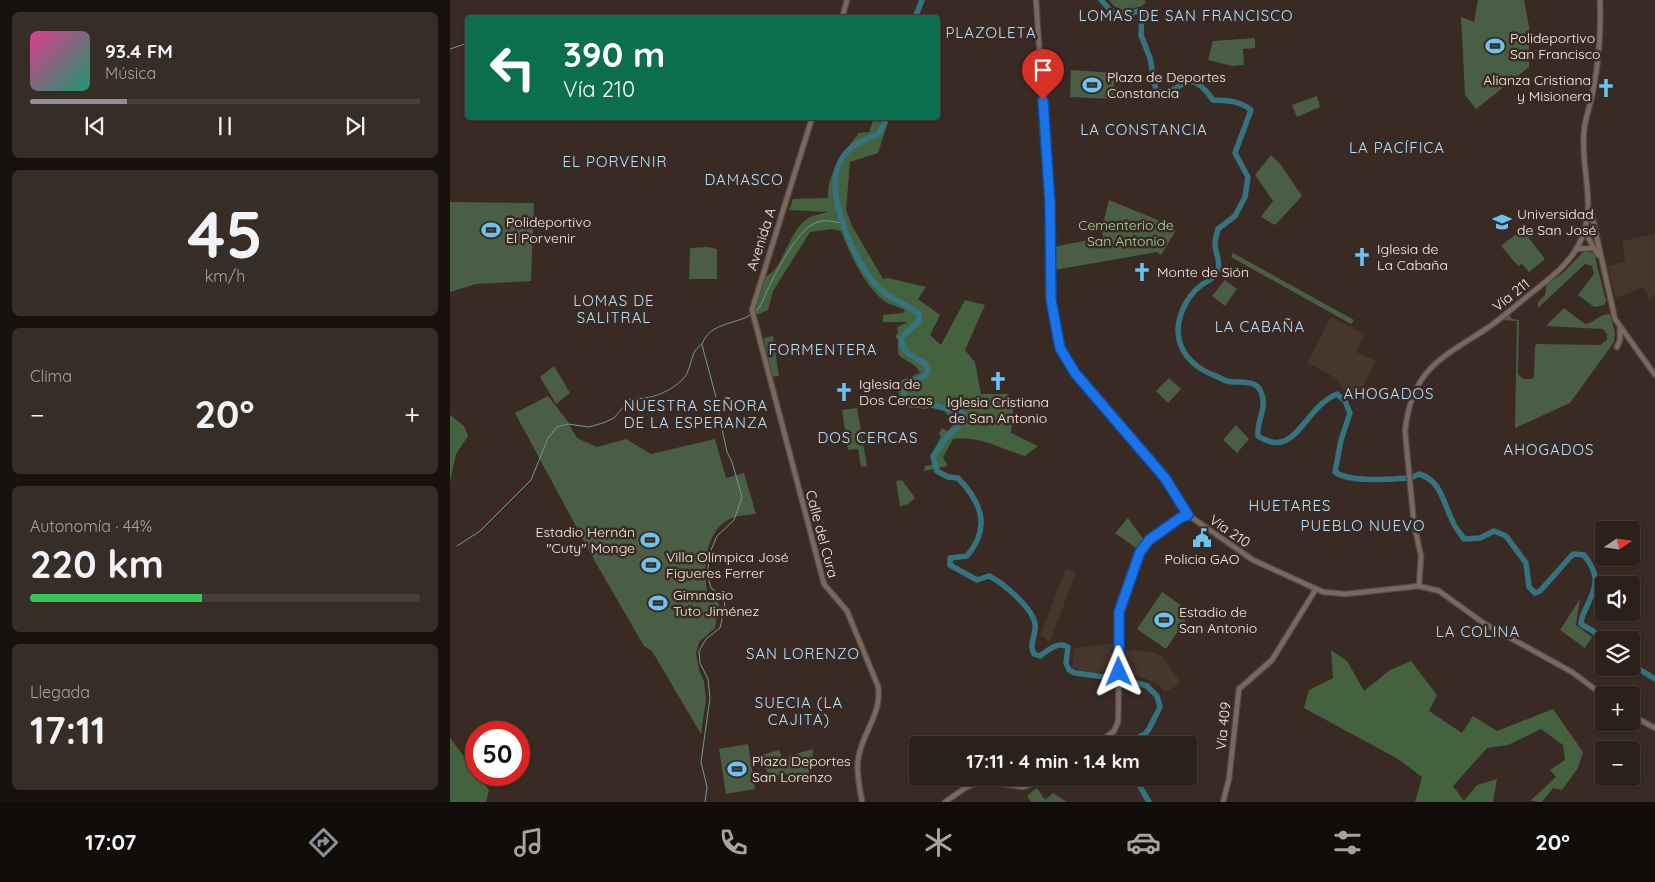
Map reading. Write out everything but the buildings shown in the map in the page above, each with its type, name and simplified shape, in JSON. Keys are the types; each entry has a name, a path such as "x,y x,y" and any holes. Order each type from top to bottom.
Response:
{"main road":[{"path":"843,15 847,0"},
{"name":"Vía 210","path":"1036,0 1050,199 1051,300 1060,348 1075,373 1165,478 1188,515 1252,560 1316,589 1340,594 1419,586 1445,594 1485,624 1572,672 1595,689"},
{"name":"Vía 211","path":"1419,586 1421,556 1414,524 1408,469 1405,431 1407,419 1419,386 1431,366 1509,312 1562,268 1576,249 1585,232 1590,207 1584,157 1584,130 1596,72 1600,0"},
{"name":"Avenida A","path":"752,310 811,120"},
{"path":"1590,207 1596,249"},
{"path":"1585,232 1601,259 1615,319 1655,375"},
{"path":"1576,249 1596,249"},
{"name":"Calle del Cura","path":"752,310 824,584 849,616 878,686 880,698 861,746 858,759 862,802"},
{"path":"1620,327 1620,340 1617,347 1632,345"},
{"path":"1106,736 1118,725 1119,612 1140,552 1149,540 1180,518 1188,515"},
{"name":"Vía 409","path":"1223,802 1229,779 1239,689 1272,660 1316,589"},
{"path":"1640,720 1655,728"},
{"path":"945,802 970,786"}],"shaded area":[{"path":"1655,234 1655,294 1649,300 1644,287 1616,298 1607,266 1625,262 1622,241"},
{"path":"1331,317 1365,334 1356,352 1376,361 1357,398 1349,396 1334,377 1307,363"},
{"path":"1066,568 1076,572 1050,642 1040,635"},
{"path":"1112,643 1112,672 1090,673 1072,667 1075,648"},
{"path":"1121,649 1154,652 1163,657 1178,679 1178,685 1165,692 1159,685 1144,678 1122,673"}],"green space":[{"path":"1109,0 1144,0 1146,2 1142,6 1123,11 1114,6"},
{"name":"Polideportivo San Francisco","path":"1478,0 1524,0 1529,26 1529,67 1476,109 1465,95 1461,17 1474,22"},
{"path":"1255,38 1255,48 1243,49 1244,65 1232,66 1208,60 1213,41"},
{"name":"Plaza de Deportes Constancia","path":"1071,70 1115,73 1113,99 1070,97"},
{"path":"1317,96 1320,107 1297,117 1292,105"},
{"path":"873,121 888,122 878,153 850,162 846,210 852,226 883,279 888,278 926,287 918,299 940,315 930,335 941,345 965,300 985,305 965,350 975,362 981,394 1007,394 1014,402 1011,433 1038,446 1025,456 989,443 962,438 953,439 943,457 948,466 924,471 925,466 932,465 931,456 941,436 939,434 942,428 948,431 954,423 942,408 931,406 926,409 906,407 902,402 897,382 920,373 918,369 898,354 898,340 895,336 898,333 897,327 908,322 883,322 883,315 903,313 905,310 888,304 870,287 853,259 841,231 832,229 810,232 773,291 768,310 756,315 754,308 764,277 776,267 795,232 808,218 828,212 789,210 793,199 828,198 828,189 833,171 859,133 869,132"},
{"path":"1271,155 1281,165 1302,196 1275,225 1261,217 1273,201 1255,175"},
{"name":"Cementerio de San Antonio","path":"1109,200 1153,218 1176,230 1161,255 1157,252 1055,270 1054,247 1103,237 1100,222 1104,220"},
{"name":"Polideportivo El Porvenir","path":"450,202 534,203 531,281 476,284 450,292"},
{"path":"1522,229 1545,259 1529,272 1522,264 1518,266 1501,246"},
{"path":"708,247 717,249 717,279 689,279 690,248"},
{"path":"1584,251 1594,253 1606,301 1604,305 1594,307 1578,295 1594,274 1592,266 1585,264 1538,308 1538,302 1545,295 1547,284 1563,273"},
{"path":"1233,253 1354,320 1351,324 1231,257"},
{"path":"1225,280 1237,289 1225,306 1212,296"},
{"path":"1564,308 1585,324 1603,315 1610,314 1615,333 1614,342 1570,403 1515,428 1517,321 1502,320 1509,315 1512,319 1519,320 1518,374 1523,379 1531,379 1534,377 1535,346 1537,344 1600,345 1607,340 1607,334 1603,329 1546,326"},
{"path":"773,336 779,376 772,377 764,338"},
{"path":"554,366 570,393 556,404 540,377"},
{"path":"1169,378 1181,389 1168,403 1156,391"},
{"name":"Villa Olímpica José Figueres Ferrer","path":"548,396 566,419 577,438 597,447 626,439 651,454 715,439 726,478 744,473 756,514 735,517 723,523 711,540 706,560 707,591 717,597 719,605 715,628 699,642 696,653 699,670 704,681 706,700 701,734 652,651 644,646 593,558 515,413"},
{"path":"857,408 867,466 861,467 858,449 848,450 842,410"},
{"path":"450,415 464,426 468,436 456,454 450,482"},
{"path":"1236,425 1249,439 1237,453 1223,440"},
{"path":"902,480 915,498 908,504 900,506 896,481"},
{"path":"1128,518 1144,540 1136,548 1115,533"},
{"name":"Estadio de San Antonio","path":"1162,592 1191,612 1166,649 1137,629"},
{"path":"1580,599 1576,625 1592,637 1585,648 1560,630"},
{"path":"1331,650 1347,661 1364,691 1390,670 1411,661 1437,695 1429,711 1462,733 1473,716 1497,731 1553,709 1583,752 1578,768 1562,790 1553,788 1542,802 1530,801 1556,777 1550,770 1565,760 1563,745 1541,729 1508,745 1487,748 1453,786 1464,801 1477,785 1497,779 1493,802 1415,802 1422,777 1398,759 1304,708 1309,690 1333,678"},
{"path":"450,738 465,758 465,786 486,786 489,790 486,802 450,802"},
{"name":"Plaza Deportes San Lorenzo","path":"748,744 755,789 726,794 719,749"},
{"path":"813,749 812,767 808,774 768,775 762,755 779,750 783,761 789,759 789,756"},
{"path":"1037,788 1045,800 1053,793 1067,802 1031,802 1027,796"}],"waterway":[{"path":"916,15 922,0"},
{"path":"1101,0 1114,14 1124,15 1139,11 1142,13 1141,35 1150,58 1156,91 1165,92 1190,82 1196,83 1204,88 1213,100 1233,102 1251,110 1235,153 1248,177 1245,197 1235,216 1218,229 1215,244 1219,264 1217,273 1195,291 1181,313 1178,331 1181,346 1185,353 1194,364 1206,372 1231,382 1251,383 1258,388 1263,398 1258,436 1271,442 1282,442 1291,437 1325,401 1337,394 1345,401 1350,413 1341,440 1335,472 1350,478 1360,479 1408,478"},
{"path":"450,49 465,44"},
{"path":"886,120 879,134 852,147 844,156 836,176 836,192 845,229 861,264 884,293 919,314 919,321 901,338 906,351 926,364 928,371 925,376 907,384 904,395 908,399 960,412 967,418 966,421 950,433 933,456 937,471 948,477 958,478 966,487 978,506 980,516 981,526 974,546 967,556 950,558 950,565 977,580 989,576 1002,584 1023,604 1029,611 1035,624 1032,642 1034,654 1040,656 1053,647 1064,645 1068,647 1066,663 1069,670 1075,673 1127,680 1147,686 1157,696 1160,707 1149,729 1141,736"},
{"path":"702,344 706,336 712,331 749,316 758,309 782,261 805,230 813,224 822,221 841,223"},
{"path":"457,546 480,531 531,480 548,438 557,427 568,424 589,427 603,423 614,418 630,399 647,398 666,391 686,375 694,353 702,344"},
{"path":"702,345 716,397"},
{"path":"705,802 707,787 701,762 710,698 708,679 700,663 699,651 706,639 720,628 725,606 723,596 711,588 707,573 711,550 717,536 734,520 742,497 732,462 727,452 716,401"},
{"path":"1411,478 1419,474 1433,482 1441,494 1455,526 1464,539 1480,538 1494,531 1506,536 1526,563 1529,587 1535,593 1540,591 1573,554 1584,555 1592,568 1595,585 1581,624 1595,633"},
{"path":"1640,670 1655,679"},
{"path":"1140,786 1149,802"}],"place":[{"name":"Polideportivo San Francisco","path":"1495,46"},
{"name":"Plaza de Deportes Constancia","path":"1092,85"},
{"name":"Alianza Cristiana y Misionera","path":"1606,88"},
{"name":"Universidad de San José","path":"1502,222"},
{"name":"Polideportivo El Porvenir","path":"491,230"},
{"name":"Iglesia de La Cabaña","path":"1362,257"},
{"name":"Monte de Sión","path":"1142,272"},
{"name":"Iglesia Cristiana de San Antonio","path":"998,381"},
{"name":"Iglesia de Dos Cercas","path":"844,392"},
{"name":"Policia GAO","path":"1202,538"},
{"name":"Estadio Hernán \"Cuty\" Monge","path":"650,540"},
{"name":"Villa Olímpica José Figueres Ferrer","path":"651,565"},
{"name":"Gimnasio Tuto Jiménez","path":"658,603"},
{"name":"Estadio de San Antonio","path":"1164,620"},
{"name":"Plaza Deportes San Lorenzo","path":"737,769"}],"district":[{"name":"LOMAS DE SAN FRANCISCO","path":"1186,15"},
{"name":"PLAZOLETA","path":"991,32"},
{"name":"LA CONSTANCIA","path":"1144,129"},
{"name":"LA PACÍFICA","path":"1397,147"},
{"name":"EL PORVENIR","path":"615,161"},
{"name":"DAMASCO","path":"744,179"},
{"name":"LOMAS DE SALITRAL","path":"614,308"},
{"name":"LA CABAÑA","path":"1260,326"},
{"name":"FORMENTERA","path":"823,349"},
{"name":"AHOGADOS","path":"1389,393"},
{"name":"NUESTRA SEÑORA DE LA ESPERANZA","path":"696,414"},
{"name":"DOS CERCAS","path":"868,437"},
{"name":"AHOGADOS","path":"1549,449"},
{"name":"HUETARES","path":"1290,505"},
{"name":"PUEBLO NUEVO","path":"1363,525"},
{"name":"LA COLINA","path":"1478,631"},
{"name":"SAN LORENZO","path":"803,653"},
{"name":"SUECIA (LA CAJITA)","path":"799,710"}],"route":[{"path":"1043,100 1051,229 1051,300 1060,348 1065,360 1075,373 1133,443 1165,478 1188,515 1180,518 1149,540 1140,552 1123,596 1119,612 1119,672"}]}
